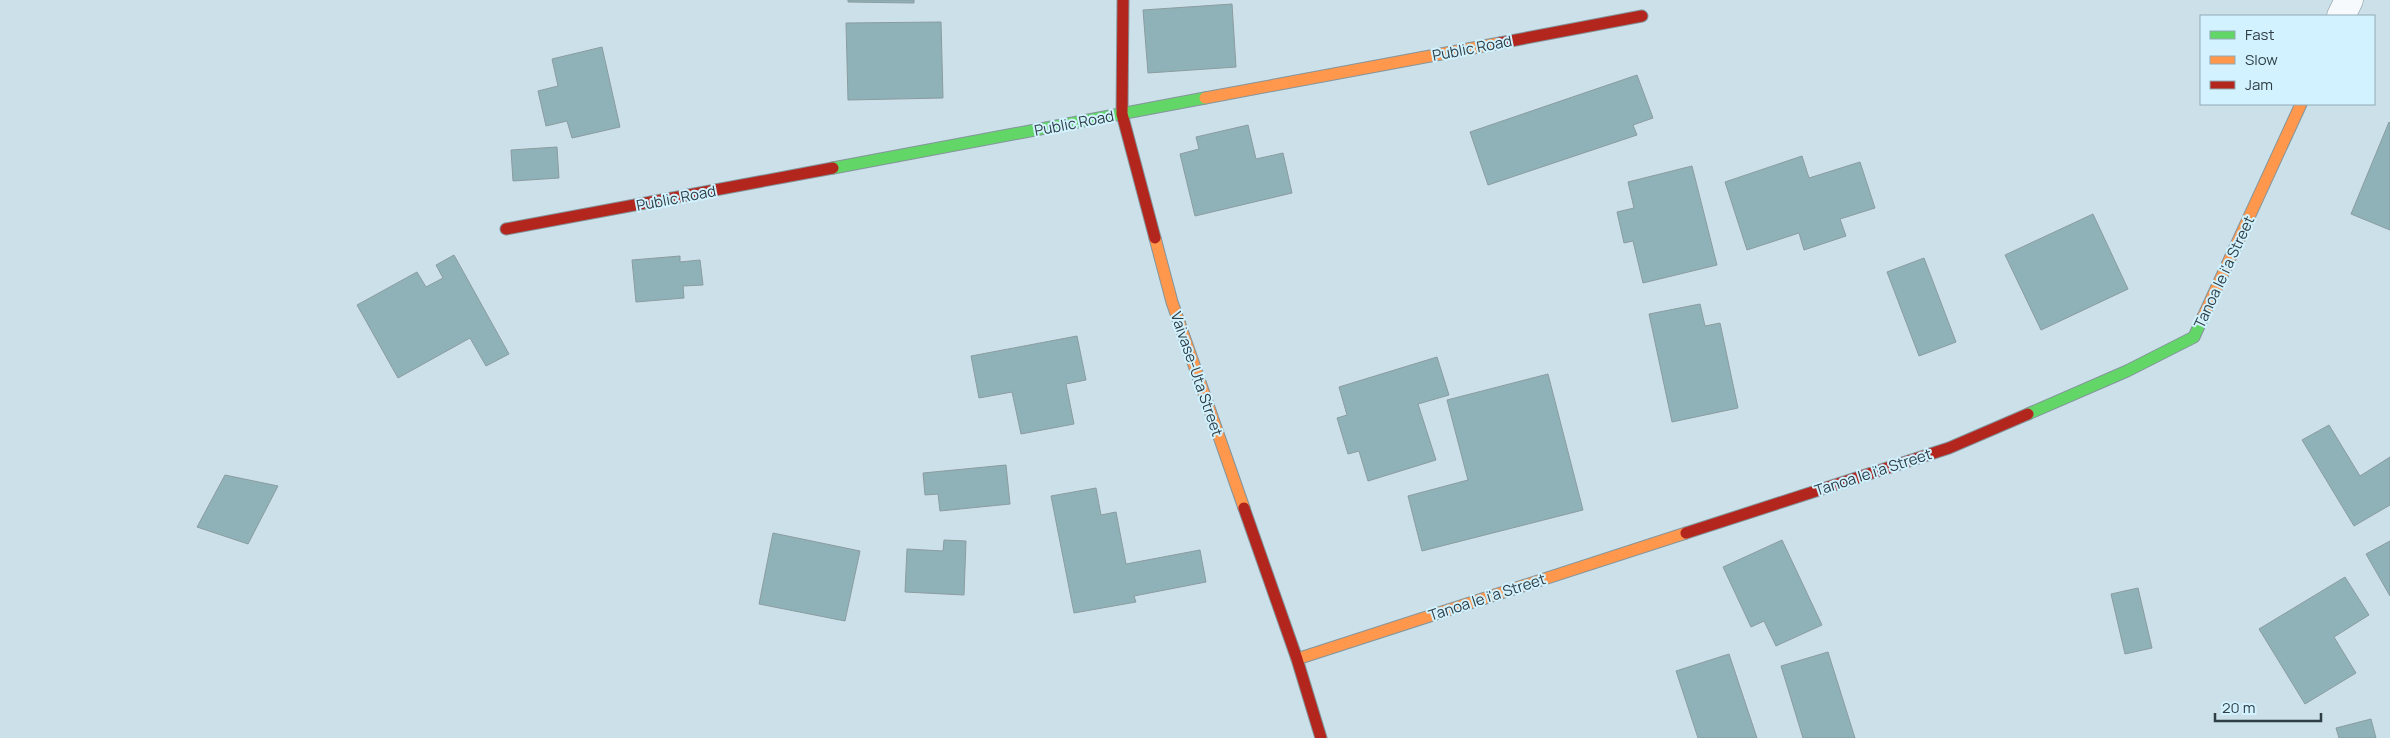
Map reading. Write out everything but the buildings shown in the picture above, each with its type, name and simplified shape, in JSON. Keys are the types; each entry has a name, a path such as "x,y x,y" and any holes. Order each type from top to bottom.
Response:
{"street":[{"name":"Vaivase-Uta Street","path":"1123,0 1122,114 1172,302 1297,659 1320,738"},
{"path":"2342,15 2349,0"},
{"name":"Public Road","path":"506,229 1642,16"},
{"name":"Tanoa le i'a Street","path":"1297,659 1949,448 2127,371 2194,337 2301,105"}],"traffic: fast":[{"path":"833,168 1205,98"},
{"path":"2028,414 2127,371 2194,337 2203,317"}],"traffic: slow":[{"path":"1205,98 1500,43"},
{"path":"2203,317 2301,105"},
{"path":"1155,238 1172,302 1244,508"},
{"path":"1297,659 1686,533"}],"traffic: jam":[{"path":"1123,0 1122,114 1155,238"},
{"path":"1500,43 1642,16"},
{"path":"506,229 833,168"},
{"path":"1686,533 1949,448 2028,414"},
{"path":"1244,508 1297,659 1321,738"}]}
